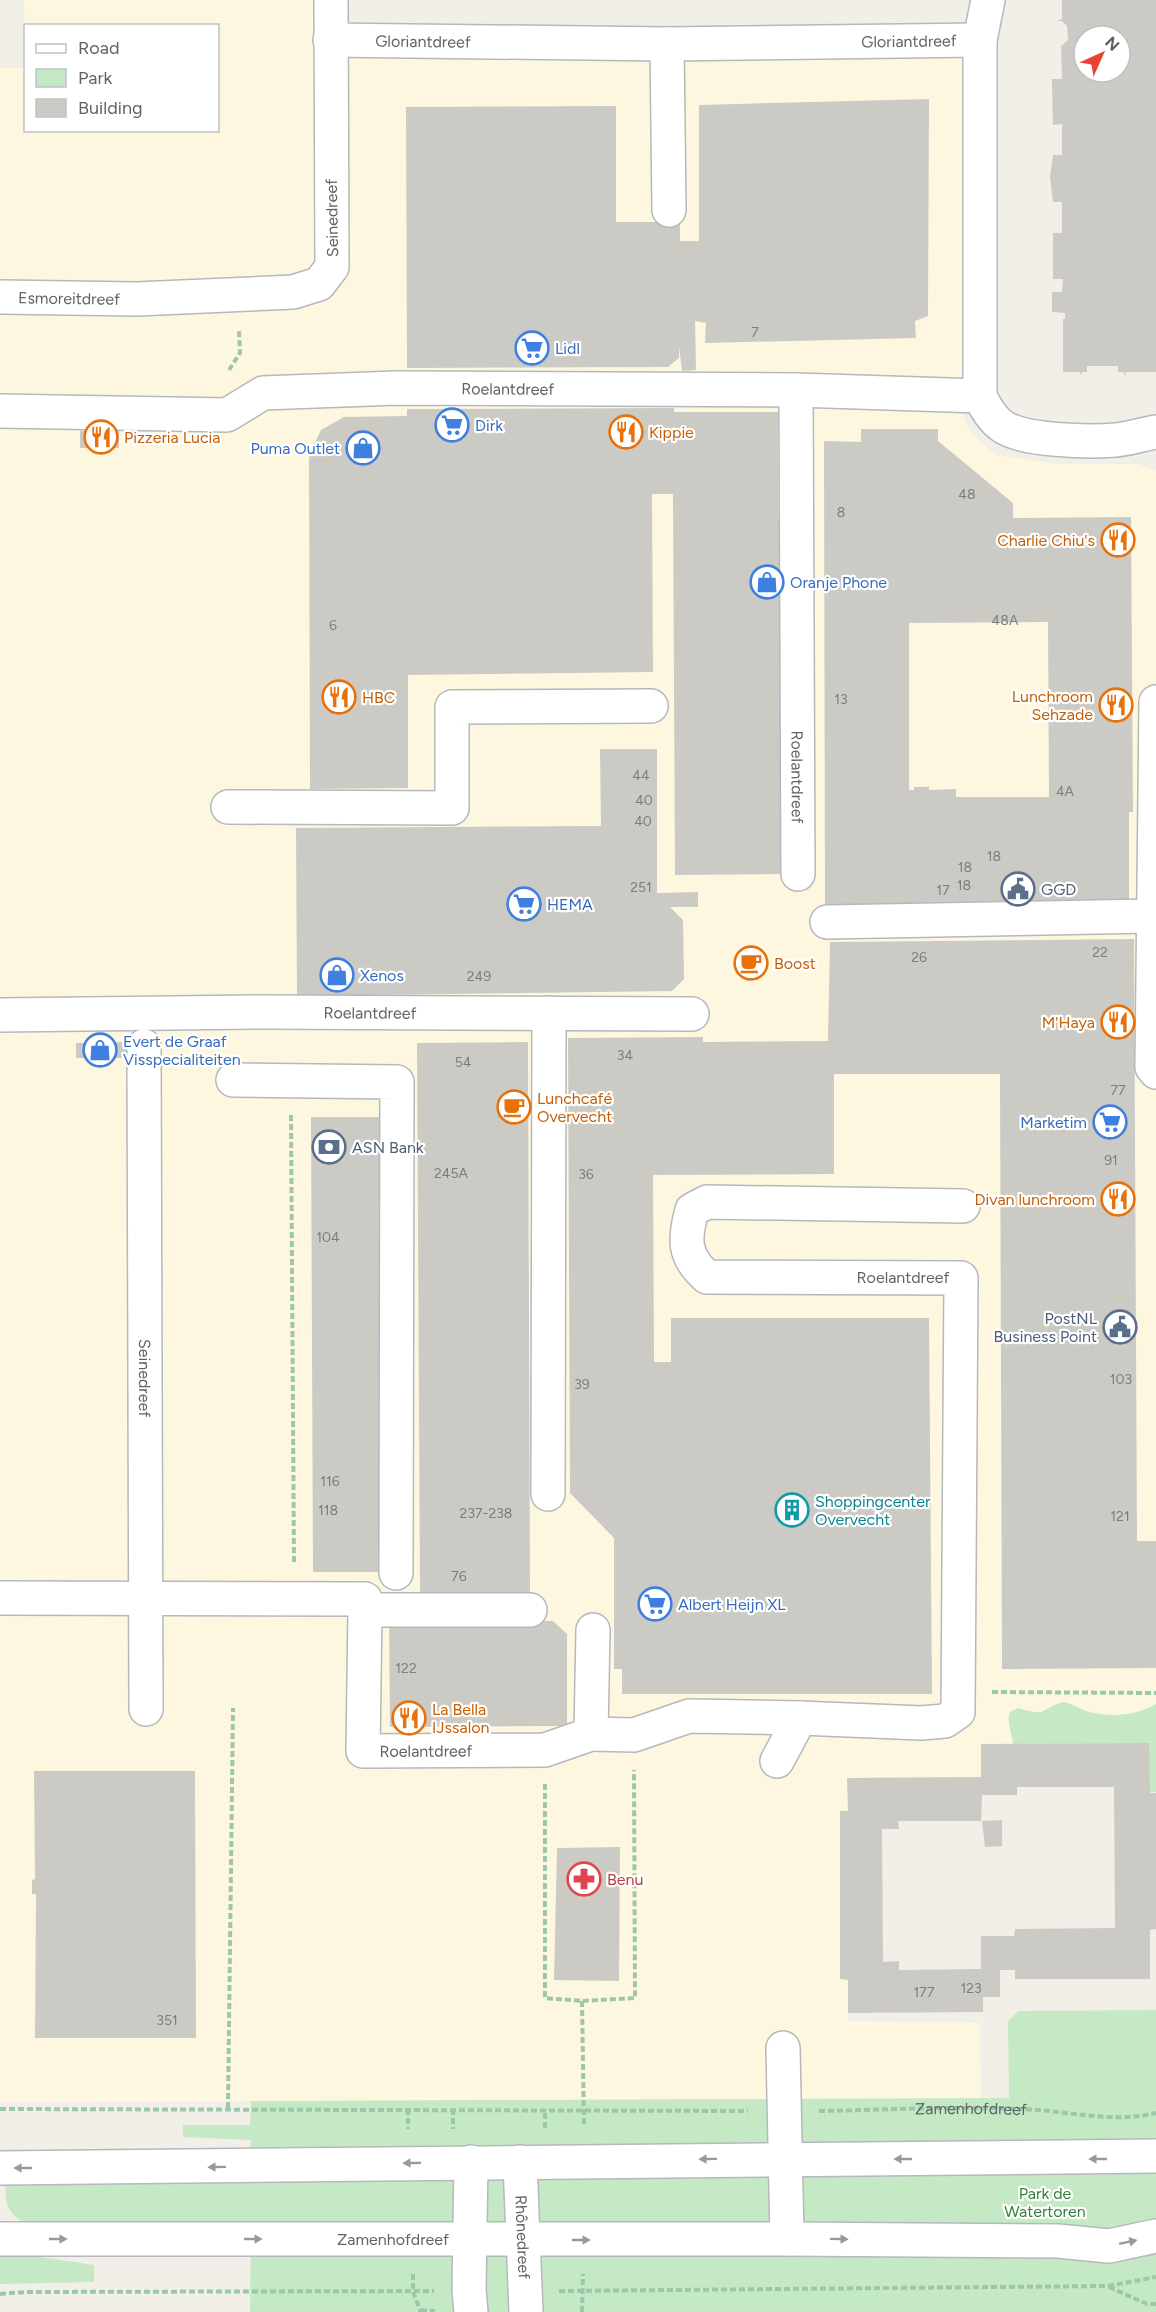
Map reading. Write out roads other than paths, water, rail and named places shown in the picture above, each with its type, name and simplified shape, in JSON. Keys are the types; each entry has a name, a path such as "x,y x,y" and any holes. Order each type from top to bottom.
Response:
{"street":[{"name":"Seinedreef","path":"137,299 239,296 301,289 319,284 332,267 331,0"},
{"path":"980,40 988,0"},
{"name":"Gloriantdreef","path":"330,40 668,44 980,40 980,396"},
{"path":"668,44 669,210"},
{"name":"Esmoreitdreef","path":"0,297 137,299"},
{"name":"Roelantdreef","path":"0,411 227,415 263,393 396,388 796,390 980,396"},
{"name":"Roelantdreef","path":"796,390 798,874"},
{"path":"980,396 986,410 1002,426 1015,432 1038,437 1116,440 1156,447"},
{"path":"1116,440 1156,432"},
{"path":"1156,702 1152,916 1152,1067 1156,1072"},
{"path":"228,807 452,808 452,707 651,706"},
{"path":"827,922 1152,916"},
{"name":"Roelantdreef","path":"0,1015 263,1012 692,1014"},
{"path":"548,1494 549,1013"},
{"name":"Seinedreef","path":"144,1046 146,1709"},
{"path":"233,1080 397,1082 396,1574"},
{"name":"Roelantdreef","path":"365,1605 363,1751 545,1750 591,1734 634,1735 689,1716 921,1723 945,1721 958,1712 961,1278 933,1267 707,1277 693,1264 687,1247 687,1229 692,1210 707,1202 963,1206"},
{"path":"0,1598 294,1599 365,1605 530,1610"},
{"path":"591,1734 593,1630"},
{"path":"777,1761 800,1718"},
{"path":"783,2048 787,2239"},
{"path":"0,2168 786,2159 1113,2159 1156,2156"},
{"path":"471,2162 469,2290 471,2312"},
{"name":"Rhônedreef","path":"520,2162 526,2312"},
{"name":"Zamenhofdreef","path":"1058,2241 1107,2224 1156,2213"},
{"name":"Zamenhofdreef","path":"0,2239 787,2239 1058,2241 1109,2246 1156,2236"}],"place":[{"name":"Lidl","path":"532,348"},
{"name":"Dirk","path":"452,425"},
{"name":"Kippie","path":"626,432"},
{"name":"Pizzeria Lucia","path":"101,437"},
{"name":"Puma Outlet","path":"363,448"},
{"name":"Charlie Chiu's","path":"1118,540"},
{"name":"Oranje Phone","path":"767,582"},
{"name":"HBC","path":"339,697"},
{"name":"Lunchroom Sehzade","path":"1116,705"},
{"name":"GGD","path":"1018,889"},
{"name":"HEMA","path":"524,904"},
{"name":"Boost","path":"751,963"},
{"name":"Xenos","path":"337,975"},
{"name":"M'Haya","path":"1118,1022"},
{"name":"Evert de Graaf Visspecialiteiten","path":"100,1050"},
{"name":"Lunchcafé Overvecht","path":"514,1107"},
{"name":"Marketim","path":"1110,1122"},
{"name":"ASN Bank","path":"329,1147"},
{"name":"Divan lunchroom","path":"1118,1199"},
{"name":"PostNL Business Point","path":"1120,1327"},
{"name":"Shoppingcenter Overvecht","path":"792,1510"},
{"name":"Albert Heijn XL","path":"655,1604"},
{"name":"La Bella IJssalon","path":"409,1718"},
{"name":"Benu","path":"584,1879"}],"park label":[{"name":"Park de Watertoren","path":"1045,2202"}]}
